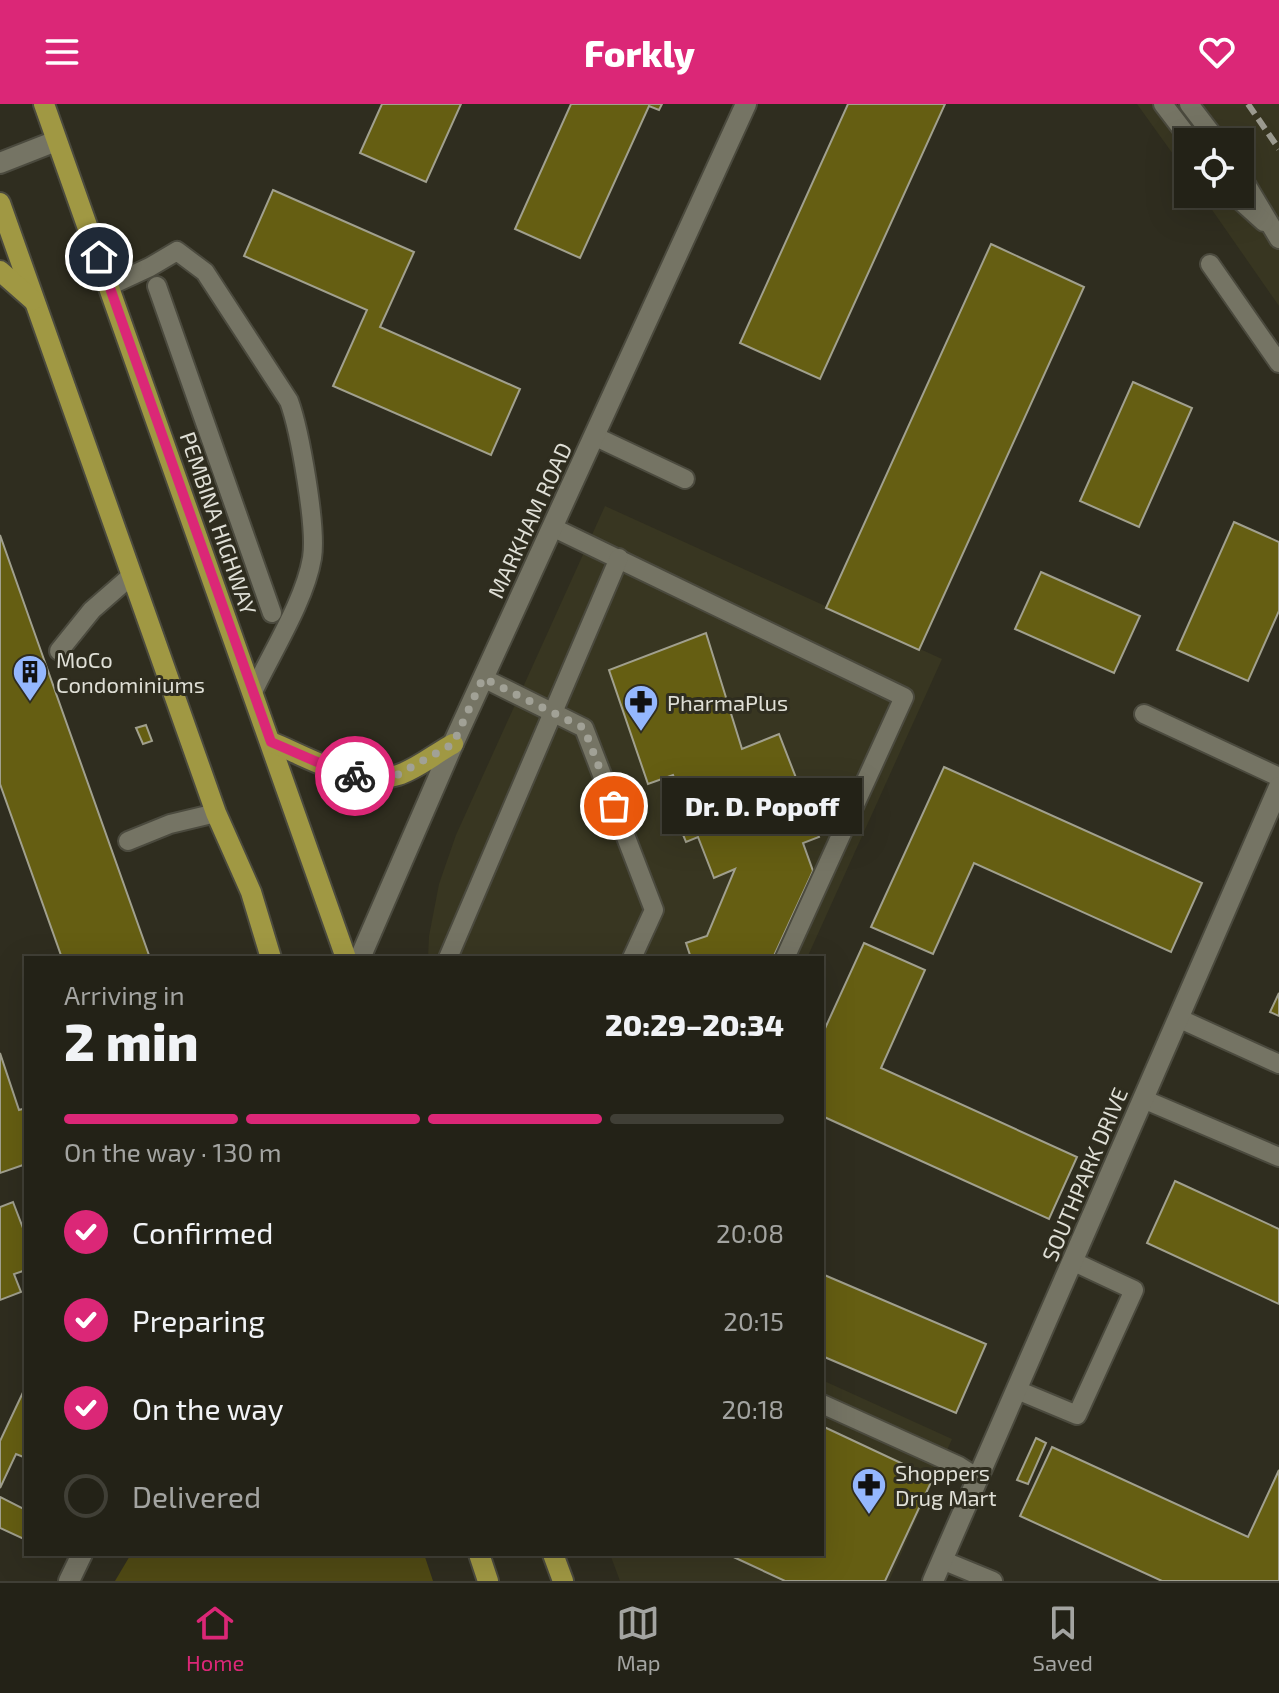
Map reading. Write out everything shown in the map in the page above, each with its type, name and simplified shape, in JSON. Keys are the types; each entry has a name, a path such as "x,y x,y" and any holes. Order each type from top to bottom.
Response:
{"main road":[{"name":"PEMBINA HIGHWAY","path":"44,104 345,956"},
{"path":"0,203 216,813 251,892 270,956"},
{"path":"0,271 34,301"},
{"path":"271,742 338,771 360,777 397,775 453,744"},
{"path":"480,1556 488,1581"},
{"path":"554,1556 563,1581"}],"street":[{"name":"MARKHAM ROAD","path":"361,956 453,744 746,104"},
{"path":"0,163 56,141"},
{"name":"SOUTHPARK DRIVE","path":"933,1581 1279,787"},
{"path":"69,1581 81,1556"}],"lane":[{"path":"1163,104 1181,128"},
{"path":"1189,104 1207,128"},
{"path":"1254,197 1276,234"},
{"path":"1248,208 1276,234"},
{"path":"109,286 177,251 205,272 289,401 297,423 313,557 297,605 253,692"},
{"path":"1210,264 1279,363"},
{"path":"157,286 272,613"},
{"path":"594,436 685,479"},
{"path":"552,527 904,697 786,956"},
{"path":"449,956 619,558"},
{"path":"59,651 92,610 131,576"},
{"path":"483,678 584,728 654,910 633,956"},
{"path":"1144,714 1279,777"},
{"path":"128,841 170,824 216,813"},
{"path":"1178,1018 1279,1064"},
{"path":"1143,1099 1279,1157"},
{"path":"1017,1390 1077,1415 1134,1290 1072,1261"},
{"path":"824,1405 959,1466 978,1478"},
{"path":"942,1560 993,1581"}],"shaded area":[{"path":"1137,104 1279,104 1279,306 1211,208 1254,208 1254,128 1174,128 1174,156"},
{"path":"605,506 942,659 808,956 428,956 439,884 456,835"},
{"path":"824,1381 952,1439 889,1581 620,1581 611,1556 824,1556"},
{"path":"130,1556 425,1556 433,1581 115,1581"}],"building":[{"path":"382,104 461,104 426,182 360,153"},
{"path":"571,104 662,104 659,110 649,106 580,258 515,229"},
{"path":"848,104 945,104 820,379 740,343"},
{"path":"273,190 414,252 380,327 520,389 491,455 333,386 367,310 244,256"},
{"path":"991,244 1084,287 919,650 826,608"},
{"path":"1133,382 1192,408 1139,527 1080,501"},
{"path":"1234,522 1279,542 1279,611 1248,681 1177,650"},
{"name":"MoCo Condominiums","path":"0,535 149,956 61,956 0,784"},
{"path":"1041,572 1140,616 1114,673 1015,629"},
{"path":"706,633 742,749 779,734 819,837 803,843 813,871 774,956 690,956 686,943 707,936 735,869 714,878 698,837 686,842 674,813 686,808 673,775 648,784 609,670"},
{"path":"146,725 152,741 143,744 136,728"},
{"path":"944,767 1202,883 1171,952 974,863 933,954 871,927"},
{"path":"864,943 925,970 881,1068 1077,1157 1049,1219 824,1117 824,1031"},
{"path":"1279,993 1279,1016 1270,1012"},
{"path":"0,1053 19,1110 24,1109 24,1165 0,1173"},
{"path":"1175,1181 1279,1229 1279,1304 1147,1243"},
{"path":"13,1202 24,1231 24,1271 14,1274 21,1292 0,1300 0,1207"},
{"path":"824,1275 986,1344 956,1413 824,1357"},
{"path":"24,1390 24,1457 16,1454 0,1488 0,1441"},
{"name":"Shoppers Drug Mart","path":"824,1427 933,1478 885,1581 785,1581 731,1556 824,1556"},
{"path":"1036,1438 1046,1443 1028,1484 1017,1480"},
{"path":"1052,1447 1248,1537 1279,1470 1279,1581 1162,1581 1020,1516"},
{"path":"0,1497 24,1509 24,1539 0,1528"}],"railway":[{"path":"1248,104 1279,149"}],"way so far":[{"path":"355,776 397,775 453,744 483,678 584,728 614,806"}],"place":[{"name":"MoCo Condominiums","path":"30,703"},
{"name":"PharmaPlus","path":"641,733"},
{"name":"Dr. D. Popoff","path":"614,806"},
{"name":"Shoppers Drug Mart","path":"869,1516"}],"route":[{"path":"99,257 271,742 355,776"}]}
